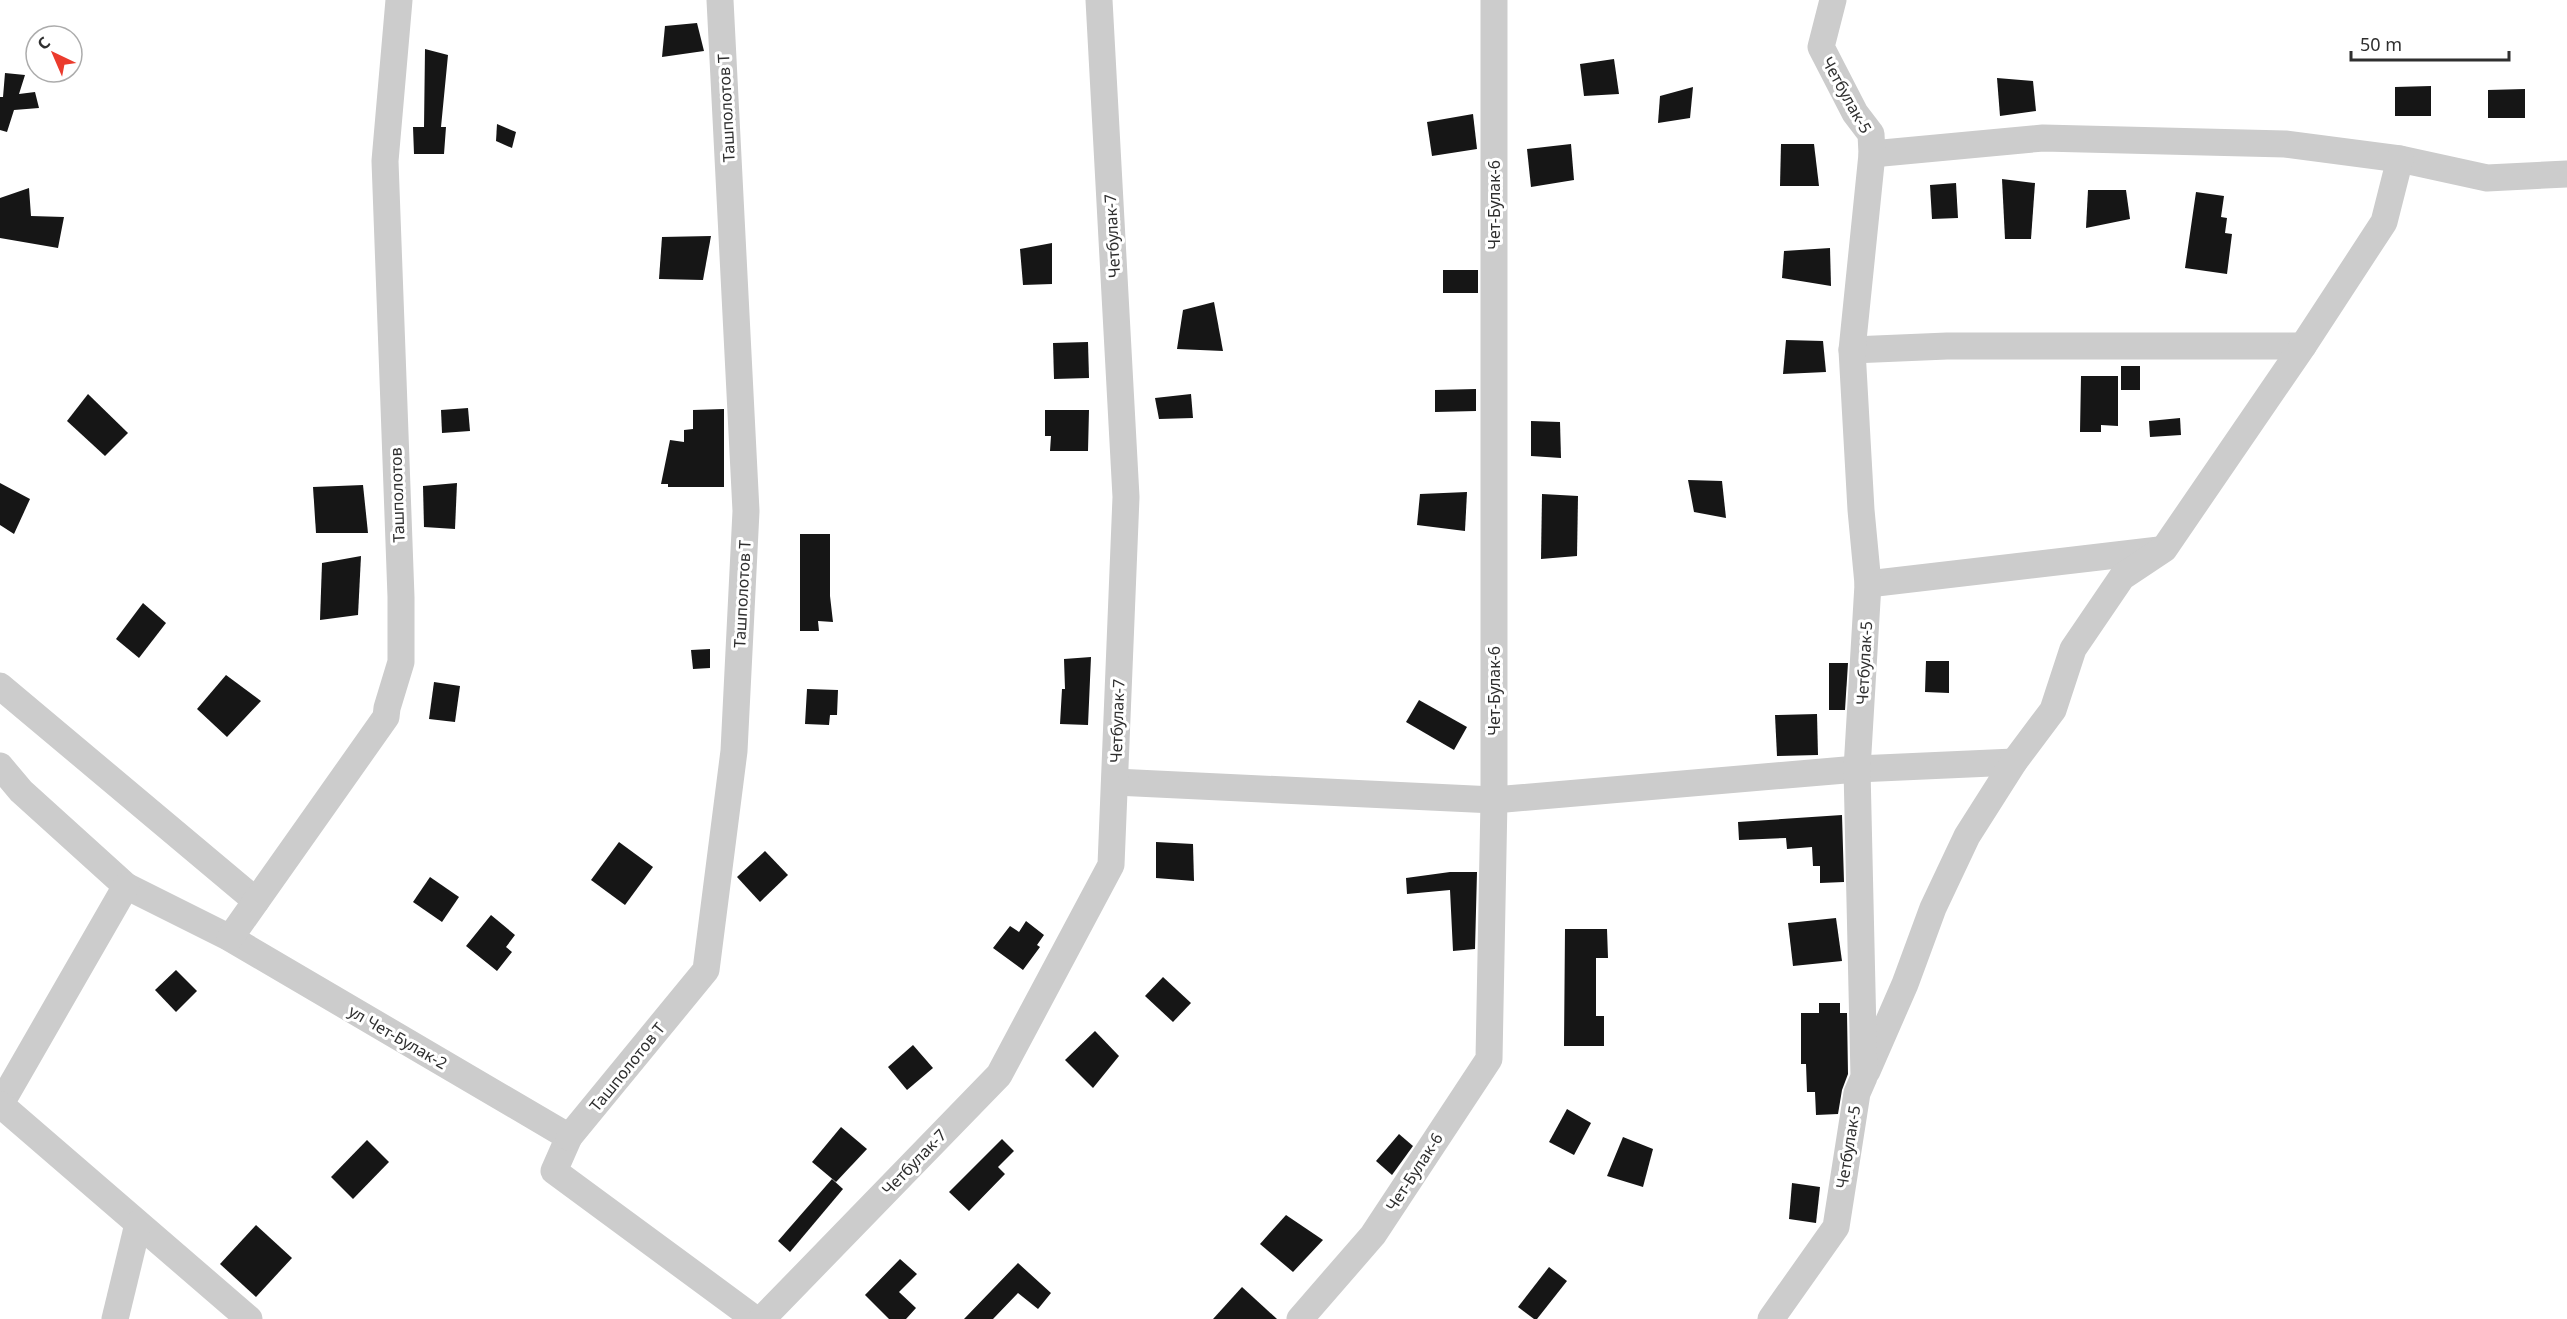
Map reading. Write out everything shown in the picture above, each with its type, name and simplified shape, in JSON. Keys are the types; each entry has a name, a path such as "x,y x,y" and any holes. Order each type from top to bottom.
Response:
{"street":[{"name":"Ташполотов","path":"230,938 386,717 401,662 401,597 385,161 399,0"},
{"name":"Ташполотов Т","path":"569,1137 706,970 734,751 746,511 720,0"},
{"name":"Четбулак-7","path":"762,1319 999,1075 1111,865 1126,497 1099,0"},
{"name":"Чет-Булак-6","path":"1300,1319 1372,1235 1489,1059 1494,800 1494,0"},
{"name":"Четбулак-5","path":"1772,1319 1836,1227 1857,1093 1863,1077 1857,769 1868,584 1861,510 1852,350 1872,154 1871,134 1855,113 1821,47 1833,0"},
{"path":"1872,154 2043,138 2285,144 2400,159 2487,178 2567,174"},
{"path":"1863,1077 1905,984 1933,908 1967,836 2014,762 2053,710 2073,649 2122,577 2163,549 2303,346 2384,222 2400,159"},
{"path":"1852,350 1947,346 2303,346"},
{"path":"1868,584 2163,549"},
{"path":"0,686 256,901"},
{"path":"1115,782 1494,800 1857,769 2014,762"},
{"name":"ул Чет-Булак-2","path":"0,766 21,791 126,886 230,938 569,1137"},
{"path":"126,886 0,1105 249,1319"},
{"path":"569,1137 554,1171 755,1319"},
{"path":"114,1319 138,1224"}],"building":[{"path":"697,23 704,51 662,57 665,26"},
{"path":"425,49 448,55 441,127 446,127 444,154 414,154 413,127 424,127"},
{"path":"1614,59 1619,94 1584,96 1580,64"},
{"path":"5,73 24,75 19,94 35,92 39,108 14,110 7,132 0,130 0,97 3,97"},
{"path":"1997,78 2033,81 2036,111 2000,116"},
{"path":"2431,86 2431,116 2395,116 2395,87"},
{"path":"1693,87 1690,118 1658,123 1660,96"},
{"path":"2525,89 2525,118 2488,118 2488,90"},
{"path":"1473,114 1477,149 1432,156 1427,122"},
{"path":"497,124 516,132 512,148 496,141"},
{"path":"1571,144 1574,180 1531,187 1527,149"},
{"path":"1781,144 1814,144 1819,186 1780,186"},
{"path":"2002,179 2035,183 2031,239 2005,239"},
{"path":"1956,183 1958,218 1932,219 1930,185"},
{"path":"29,188 31,216 64,217 58,248 0,238 0,198"},
{"path":"2088,190 2126,190 2130,219 2086,228"},
{"path":"2196,192 2224,196 2221,217 2227,218 2225,233 2232,234 2227,274 2185,268"},
{"path":"711,236 703,280 659,279 662,237"},
{"path":"1052,243 1052,284 1023,285 1020,249"},
{"path":"1830,248 1831,286 1782,278 1784,251"},
{"path":"1443,270 1478,270 1478,293 1443,293"},
{"path":"1214,302 1223,351 1177,349 1183,310"},
{"path":"1786,340 1823,341 1826,372 1783,374"},
{"path":"1088,342 1089,378 1054,379 1053,343"},
{"path":"2121,366 2140,366 2140,390 2121,390"},
{"path":"2081,376 2118,376 2118,426 2101,425 2101,432 2080,432"},
{"path":"1476,389 1476,411 1435,412 1435,390"},
{"path":"88,394 128,433 105,456 67,421"},
{"path":"1191,394 1193,418 1159,419 1155,398"},
{"path":"468,408 470,431 442,433 441,410"},
{"path":"724,409 724,487 668,487 668,484 661,484 670,440 684,442 684,430 693,429 693,410"},
{"path":"1045,410 1089,410 1088,451 1050,451 1051,436 1045,436"},
{"path":"2180,418 2181,435 2150,437 2149,421"},
{"path":"1531,421 1560,422 1561,458 1531,456"},
{"path":"1688,480 1722,481 1726,518 1694,512"},
{"path":"0,483 30,499 14,534 0,525"},
{"path":"457,483 455,529 424,527 423,486"},
{"path":"363,485 368,533 316,533 313,487"},
{"path":"1467,492 1465,531 1417,525 1420,494"},
{"path":"1542,494 1578,496 1577,556 1541,559"},
{"path":"800,534 830,534 830,596 833,622 818,621 819,631 800,631"},
{"path":"361,556 358,615 320,620 322,563"},
{"path":"143,603 166,623 139,658 116,639"},
{"path":"710,649 710,668 693,669 691,650"},
{"path":"1091,657 1088,725 1060,724 1062,689 1065,689 1064,659"},
{"path":"1926,661 1949,661 1949,693 1925,692"},
{"path":"1829,663 1848,663 1845,710 1829,710"},
{"path":"226,675 261,701 227,737 197,709"},
{"path":"434,682 460,686 455,722 429,719"},
{"path":"807,689 838,690 837,715 830,715 829,725 805,724"},
{"path":"1419,700 1467,727 1454,750 1406,722"},
{"path":"1817,714 1818,755 1777,756 1775,715"},
{"path":"1842,815 1844,882 1820,883 1820,866 1813,866 1812,847 1787,849 1786,838 1739,840 1738,822"},
{"path":"619,842 653,867 625,905 591,880"},
{"path":"1156,842 1193,844 1194,881 1156,878"},
{"path":"765,851 788,875 760,902 737,877"},
{"path":"1450,872 1477,872 1475,949 1453,951 1450,890 1407,894 1406,878"},
{"path":"430,877 459,897 442,922 413,902"},
{"path":"491,915 515,935 506,947 512,952 497,971 466,946"},
{"path":"1836,918 1842,961 1793,966 1788,923"},
{"path":"1026,921 1044,935 1037,945 1040,947 1023,970 993,948 1010,926 1019,932"},
{"path":"1565,929 1607,929 1608,958 1596,958 1596,1016 1604,1016 1604,1046 1564,1046"},
{"path":"176,970 197,991 176,1012 155,990"},
{"path":"1163,977 1191,1003 1173,1022 1145,996"},
{"path":"1819,1003 1840,1003 1840,1013 1847,1013 1848,1074 1842,1090 1838,1114 1816,1115 1815,1092 1807,1092 1806,1064 1801,1064 1801,1013 1819,1013"},
{"path":"1095,1031 1119,1056 1093,1088 1065,1060"},
{"path":"913,1045 933,1068 907,1090 888,1067"},
{"path":"1567,1109 1591,1123 1574,1155 1549,1142"},
{"path":"841,1127 867,1149 836,1182 812,1162"},
{"path":"1399,1134 1413,1146 1392,1175 1376,1161"},
{"path":"1623,1137 1653,1149 1643,1187 1607,1176"},
{"path":"1002,1139 1014,1151 998,1167 1005,1174 969,1211 949,1192"},
{"path":"367,1140 389,1162 353,1199 331,1177"},
{"path":"832,1179 843,1189 790,1252 778,1241"},
{"path":"1792,1183 1820,1187 1816,1223 1789,1219"},
{"path":"1286,1215 1323,1240 1293,1272 1260,1244"},
{"path":"256,1225 292,1258 256,1297 220,1264"},
{"path":"900,1259 917,1274 899,1292 916,1308 906,1319 889,1319 865,1295"},
{"path":"1018,1263 1051,1293 1038,1309 1018,1293 993,1319 964,1319"},
{"path":"1549,1267 1567,1281 1537,1319 1534,1319 1518,1307"},
{"path":"1242,1287 1277,1319 1213,1319"}]}
